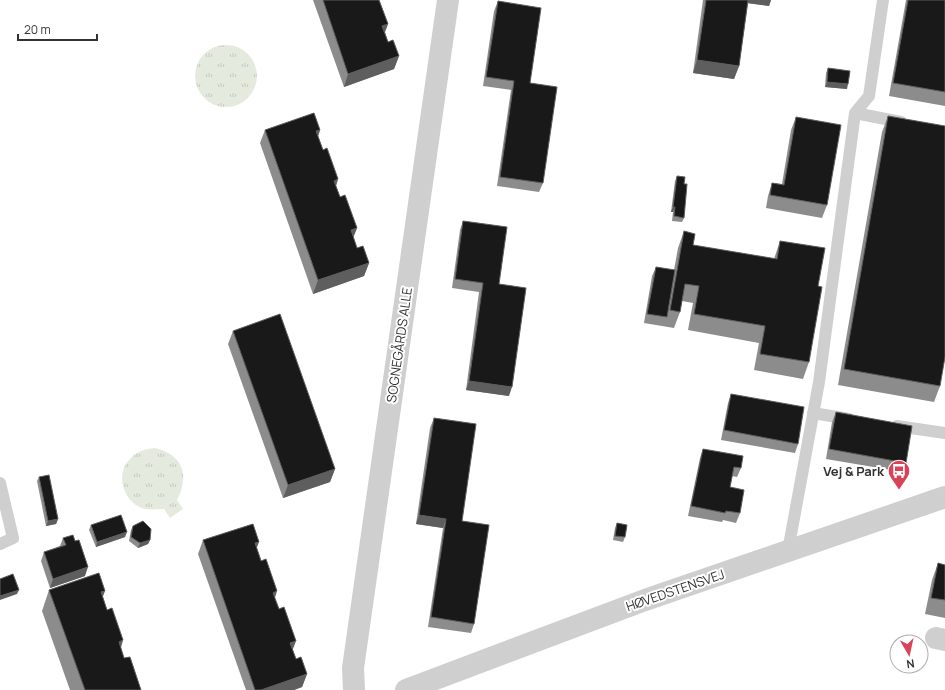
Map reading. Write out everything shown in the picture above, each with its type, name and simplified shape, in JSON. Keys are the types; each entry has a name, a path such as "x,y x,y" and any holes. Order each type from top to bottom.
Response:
{"street":[{"name":"SOGNEGÅRDS ALLE","path":"354,690 353,668 448,0"},
{"name":"HØVEDSTENSVEJ","path":"406,690 651,598 945,497"}],"lane":[{"path":"788,551 819,382 855,114 869,96 883,0"},
{"path":"855,114 915,124"},
{"path":"813,413 860,420"},
{"path":"883,424 945,433"},
{"path":"0,483 13,538 0,544"}],"green space":[{"path":"226,45 238,47 248,54 255,64 257,76 255,88 248,98 238,105 226,107 214,105 204,98 197,88 195,76 197,64 204,54 214,47"},
{"path":"155,448 165,451 178,461 183,474 181,491 177,500 183,509 170,518 164,509 145,509 138,506 127,495 122,480 125,465 135,454"}],"building":[{"path":"323,0 379,0 388,24 382,26 388,42 393,40 399,56 348,74"},
{"path":"706,0 748,0 739,66 697,60"},
{"path":"908,0 945,0 945,92 893,83"},
{"path":"498,1 541,8 530,83 557,87 543,183 500,177 514,81 486,77"},
{"path":"828,68 850,71 848,84 827,82"},
{"path":"314,113 320,130 316,131 323,150 327,148 338,179 334,181 340,197 345,195 357,228 351,230 357,248 363,246 369,263 318,280 265,130"},
{"path":"888,116 945,126 945,357 940,386 844,369"},
{"path":"796,117 841,125 827,205 770,195 772,183 784,185"},
{"path":"677,176 685,177 684,184 687,184 684,218 674,216 675,207 673,207"},
{"path":"463,221 507,227 499,284 526,288 512,387 469,381 483,283 455,279"},
{"path":"684,231 695,234 693,245 777,259 780,241 825,248 818,286 822,287 809,362 760,354 765,326 694,314 699,286 685,284 680,312 670,310"},
{"path":"656,267 675,270 667,317 647,314"},
{"path":"280,314 335,469 288,485 233,331"},
{"path":"731,394 804,407 798,444 724,430"},
{"path":"836,412 912,426 906,463 829,449"},
{"path":"434,418 476,424 462,521 489,525 474,624 431,617 446,519 419,515"},
{"path":"703,449 743,456 741,468 734,467 730,487 744,490 740,513 726,511 725,513 691,506"},
{"path":"49,475 58,519 48,521 39,477"},
{"path":"121,515 127,532 97,542 91,525"},
{"path":"143,521 151,529 150,540 140,543 131,537 133,526"},
{"path":"617,523 627,525 625,537 615,536"},
{"path":"253,524 259,542 255,543 261,561 266,559 277,591 273,593 279,609 284,607 296,641 290,643 296,659 301,657 307,674 261,690 255,690 203,540"},
{"path":"73,535 75,541 79,540 88,567 53,579 44,552 66,545 63,538"},
{"path":"938,563 945,565 945,600 931,598"},
{"path":"99,573 105,591 101,592 107,610 112,608 123,640 119,642 124,658 130,657 141,690 85,690 49,590"},
{"path":"13,574 19,590 0,596 0,579"}],"place":[{"name":"Vej & Park","path":"899,490"}]}
